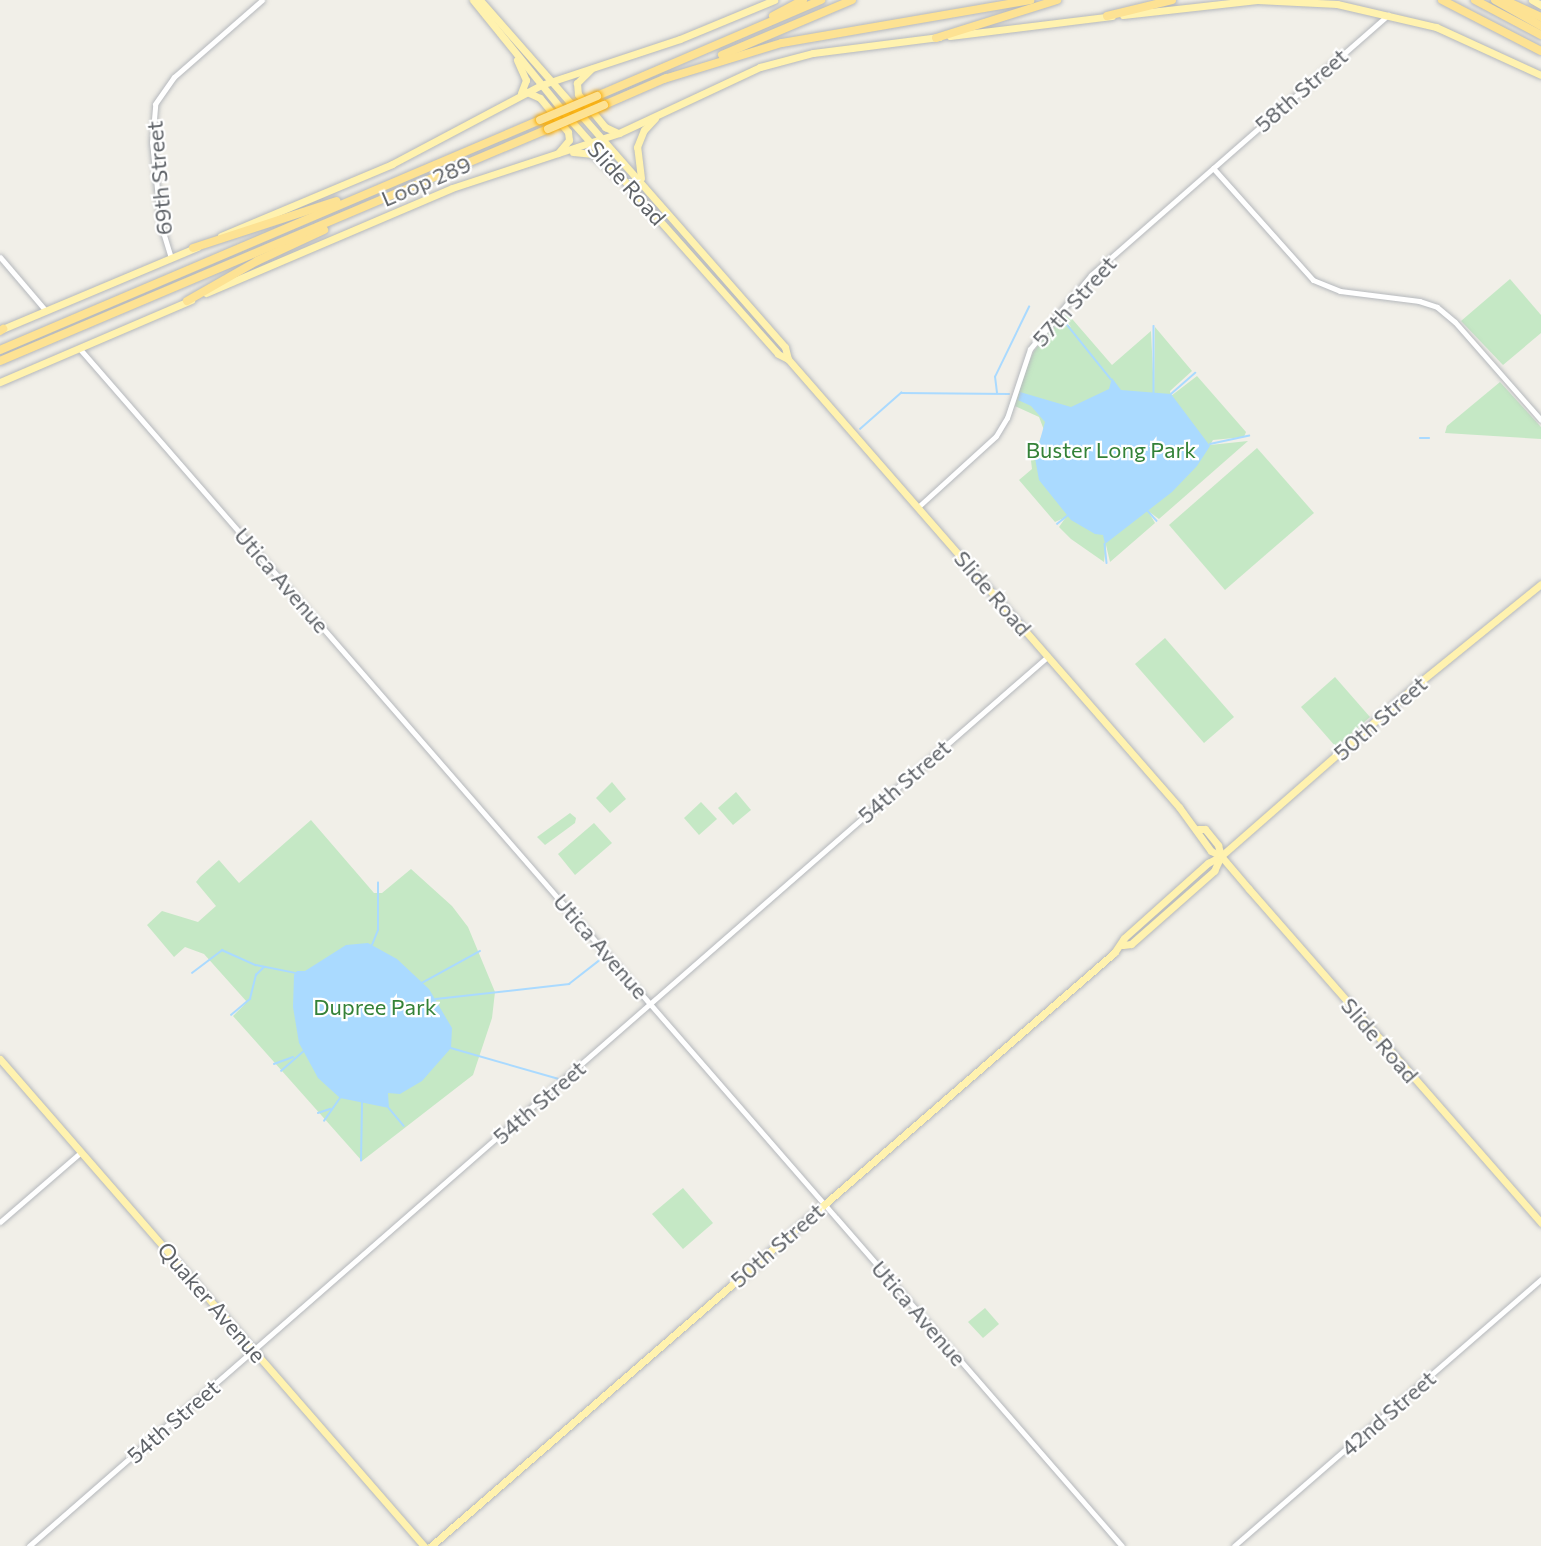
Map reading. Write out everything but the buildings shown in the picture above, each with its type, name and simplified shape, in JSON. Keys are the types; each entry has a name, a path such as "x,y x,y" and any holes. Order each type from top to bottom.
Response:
{"highway":[{"path":"746,32 803,0"},
{"name":"Loop 289","path":"0,350 821,0"},
{"name":"Loop 289","path":"0,361 852,0"},
{"path":"664,79 782,43 1030,0"},
{"path":"936,38 1057,0"},
{"path":"1107,16 1172,0"},
{"path":"1442,0 1495,25 1541,51"},
{"path":"1475,0 1541,35"},
{"path":"1495,0 1541,26"},
{"path":"1504,0 1541,17"},
{"path":"1495,25 1541,57"},
{"path":"193,248 387,185"},
{"path":"187,302 257,261 368,205"}],"main road":[{"name":"Slide Road","path":"473,0 592,144 778,354 788,359 1198,829 1198,836 1211,851 1221,856 1541,1223"},
{"name":"Slide Road","path":"480,0 785,347 788,359"},
{"path":"1,330 392,164 542,84 680,39 774,0"},
{"path":"0,382 452,188 592,144 620,133 742,74 786,59 1107,16 1268,0 1337,4 1389,14 1458,35 1541,75"},
{"path":"1532,0 1541,5"},
{"path":"505,40 525,73 526,85 522,94"},
{"path":"593,68 580,80 578,94 609,130 620,133"},
{"path":"522,94 540,98 568,132 568,140 556,155"},
{"path":"649,190 639,172 637,147 644,130 664,111"},
{"path":"556,155 590,153 624,180"},
{"name":"50th Street","path":"431,1546 1123,945 1131,944 1214,871 1221,856 1415,686 1541,584"},
{"name":"Quaker Avenue","path":"0,1059 424,1546"}],"street":[{"name":"69th Street","path":"171,258 161,226 152,138 155,104 174,77 262,0"},
{"name":"58th Street","path":"1213,168 1389,14"},
{"path":"1213,168 1314,280 1340,291 1419,301 1437,307 1455,322 1541,420"},
{"name":"57th Street","path":"918,507 996,436 1007,418 1030,349 1087,279 1213,168"},
{"path":"0,257 46,311"},
{"name":"Utica Avenue","path":"79,348 1122,1546"},
{"name":"54th Street","path":"29,1546 1048,656"},
{"path":"0,1222 81,1152"},
{"name":"42nd Street","path":"1234,1546 1541,1279"}],"green space":[{"path":"1510,279 1541,315 1541,333 1503,365 1461,321"},
{"name":"Buster Long Park","path":"1067,313 1112,365 1151,331 1154,394 1155,327 1192,371 1170,391 1171,396 1197,376 1246,432 1244,437 1213,440 1210,445 1248,441 1159,519 1148,511 1155,523 1110,562 1106,545 1104,562 1071,539 1059,527 1066,517 1055,522 1019,480 1032,469 1031,461 1044,430 1039,417 1015,406 1023,375 1034,351 1055,325 1062,320 1071,327 1064,317"},
{"path":"1500,382 1541,427 1541,439 1445,433 1447,426"},
{"path":"1257,448 1314,513 1225,590 1169,525"},
{"path":"1165,638 1234,717 1204,743 1135,664"},
{"path":"1335,677 1370,717 1336,747 1301,707"},
{"path":"612,782 626,799 610,813 596,798"},
{"path":"736,792 751,810 733,825 718,808"},
{"path":"701,802 717,819 699,835 684,818"},
{"path":"570,813 576,818 575,823 545,845 537,837"},
{"name":"Dupree Park","path":"311,820 374,893 382,893 411,869 452,906 468,927 495,992 492,1018 473,1075 362,1161 233,1016 247,1002 204,954 185,947 174,957 147,925 162,911 198,922 216,906 196,882 200,877 219,860 239,883"},
{"path":"594,823 612,843 575,875 558,854"},
{"path":"683,1188 713,1223 683,1249 652,1214"},
{"path":"985,1308 999,1324 983,1338 968,1322"}],"water":[{"path":"1112,378 1121,390 1171,394 1210,446 1197,466 1172,492 1105,544 1103,535 1095,534 1071,520 1039,480 1035,458 1045,422 1031,406 1018,400 1020,392 1071,407 1109,389"},
{"path":"368,943 397,959 429,989 452,1028 451,1048 422,1081 400,1094 388,1093 389,1108 340,1098 318,1078 299,1043 293,1007 294,975 297,971 305,971 346,945"}],"waterway":[{"path":"997,393 995,377 1029,307"},
{"path":"1061,317 1111,379"},
{"path":"1154,326 1154,394"},
{"path":"1171,394 1195,373"},
{"path":"860,429 901,393 1009,394"},
{"path":"1210,444 1249,436"},
{"path":"1420,438 1429,438"},
{"path":"1148,511 1157,521"},
{"path":"1057,524 1067,516"},
{"path":"1105,544 1107,563"},
{"path":"372,945 378,930 378,883"},
{"path":"192,973 222,950 256,965 296,973"},
{"path":"422,983 480,951"},
{"path":"436,999 569,984 605,956"},
{"path":"231,1015 250,999 256,975 264,967"},
{"path":"451,1048 559,1079"},
{"path":"281,1071 303,1052"},
{"path":"274,1064 293,1057"},
{"path":"324,1121 340,1098"},
{"path":"361,1161 362,1101"},
{"path":"389,1108 404,1126"},
{"path":"318,1113 330,1109"}]}
